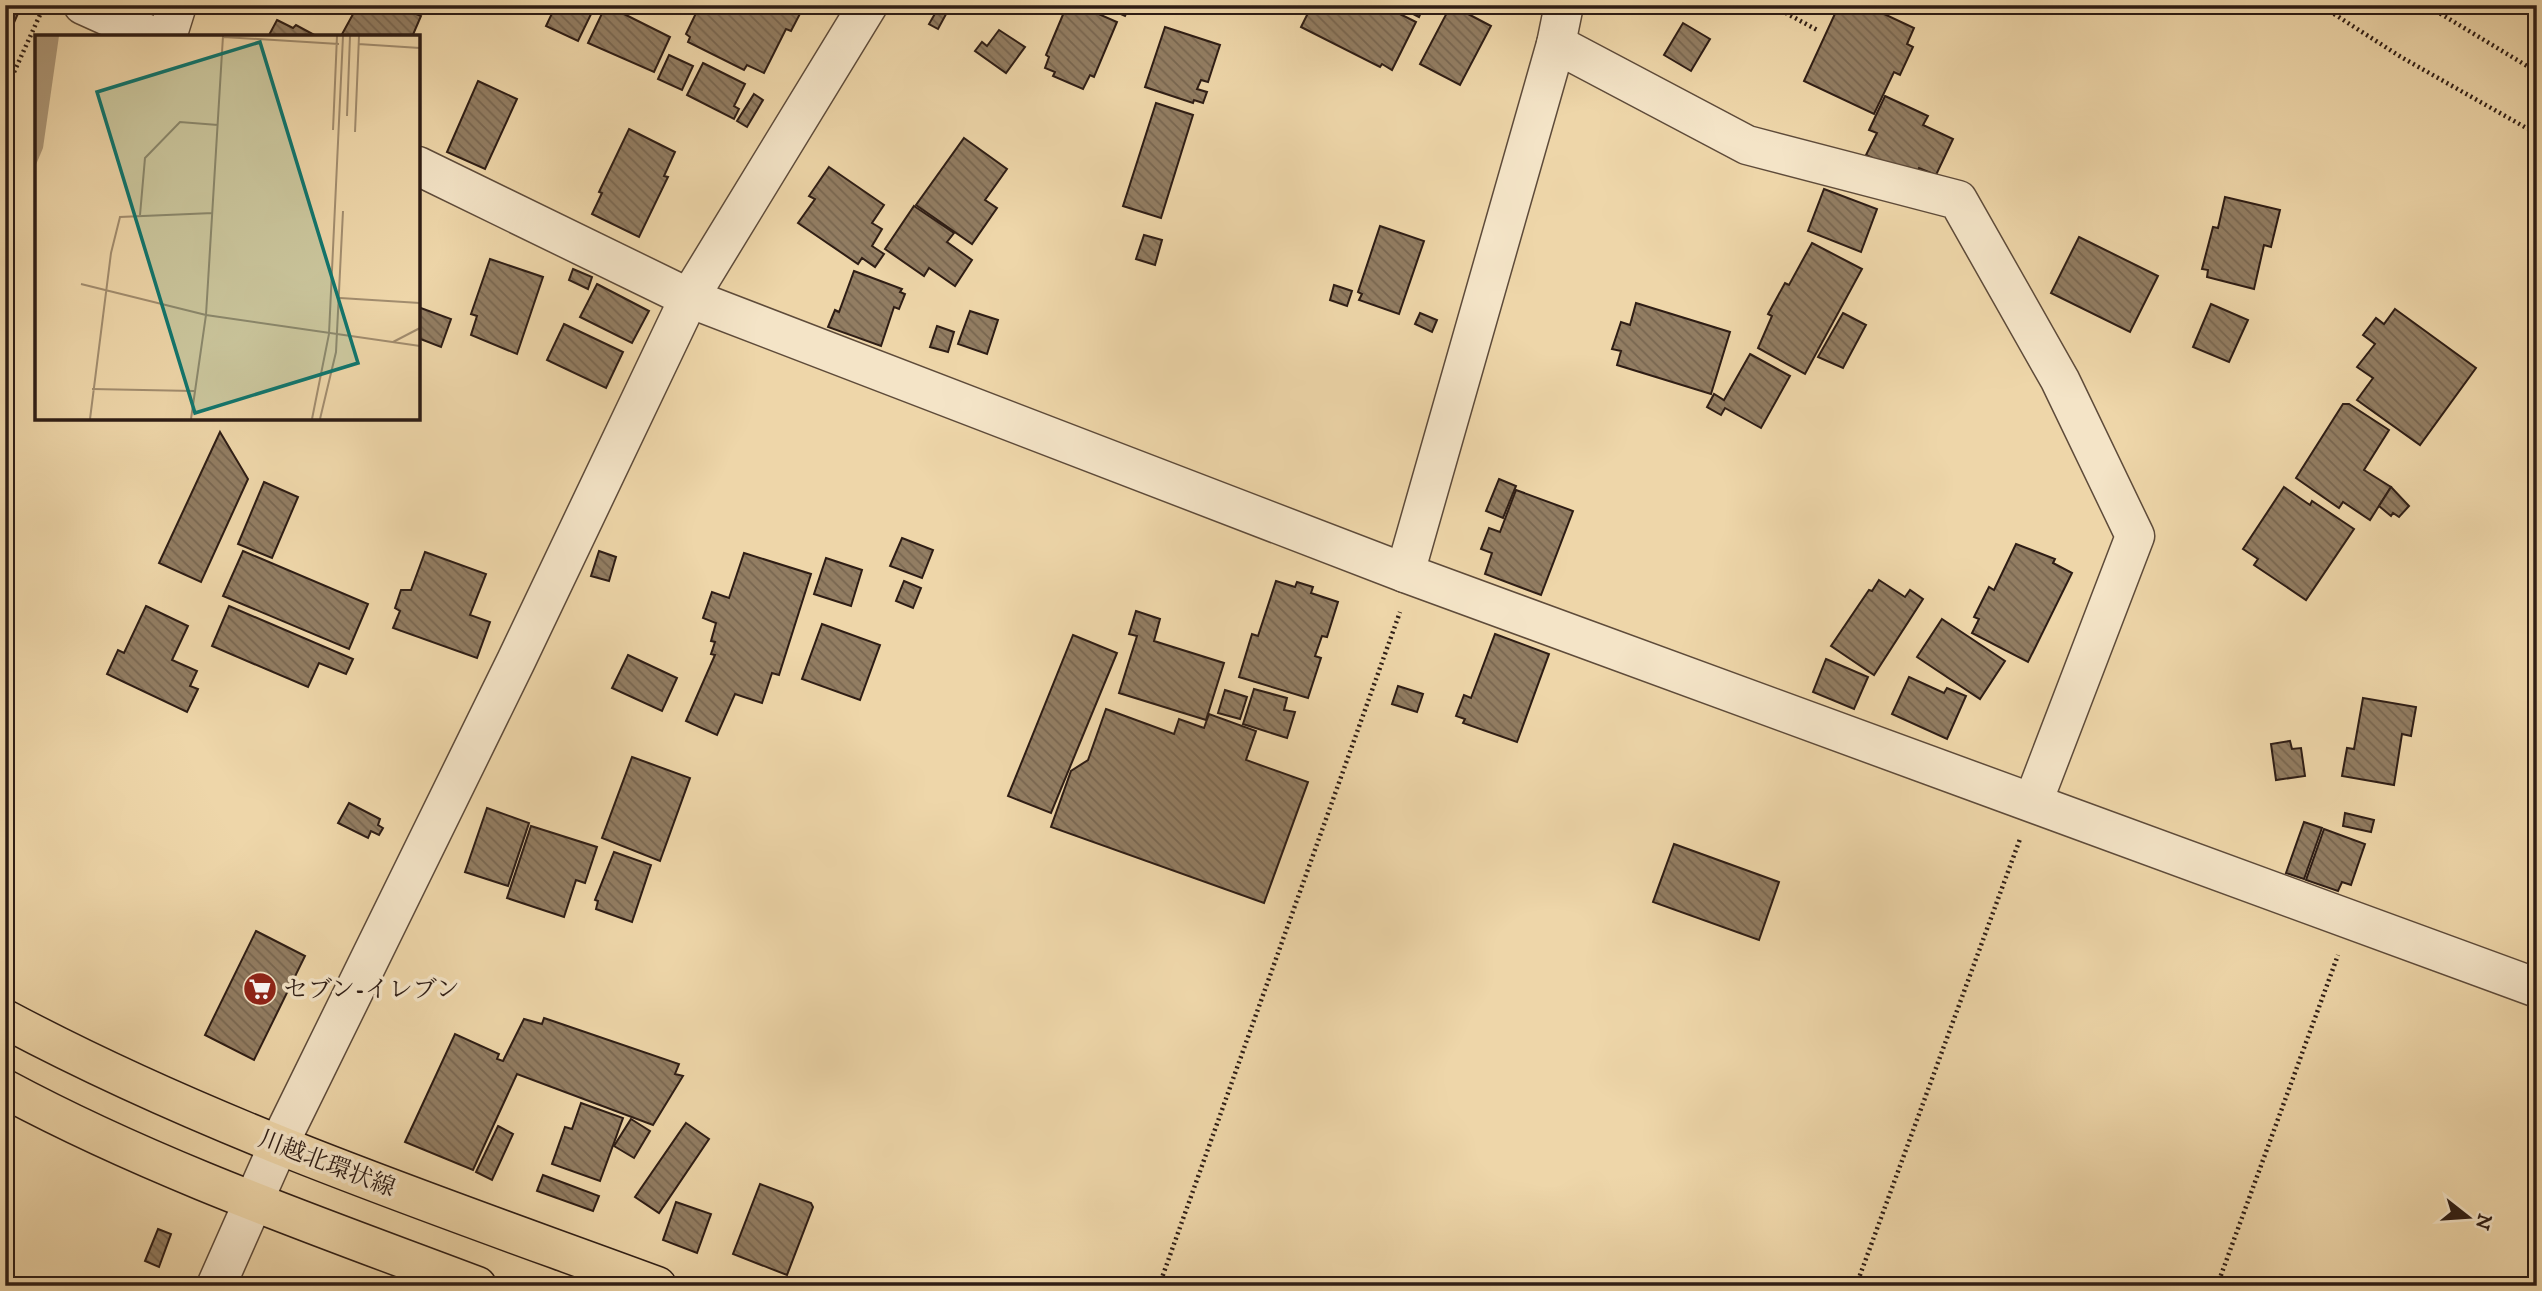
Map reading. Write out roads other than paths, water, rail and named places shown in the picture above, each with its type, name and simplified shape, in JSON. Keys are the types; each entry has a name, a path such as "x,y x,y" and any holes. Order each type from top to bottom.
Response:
{"main road":[{"name":"川越北環状線","path":"5,1018 110,1071 278,1146 657,1286"},
{"path":"5,1089 133,1152 254,1202 477,1286"}],"street":[{"path":"83,5 150,35"},
{"path":"168,35 177,5"},
{"path":"216,1286 278,1146 516,661 689,298 868,5"},
{"path":"1405,573 1556,44 1564,5"},
{"path":"1556,44 1747,145 1958,200 2060,380 2135,536 2033,802"},
{"path":"420,167 689,298 1405,573 2537,988"}],"place":[{"name":"セブン-イレブン","path":"260,989"}]}
